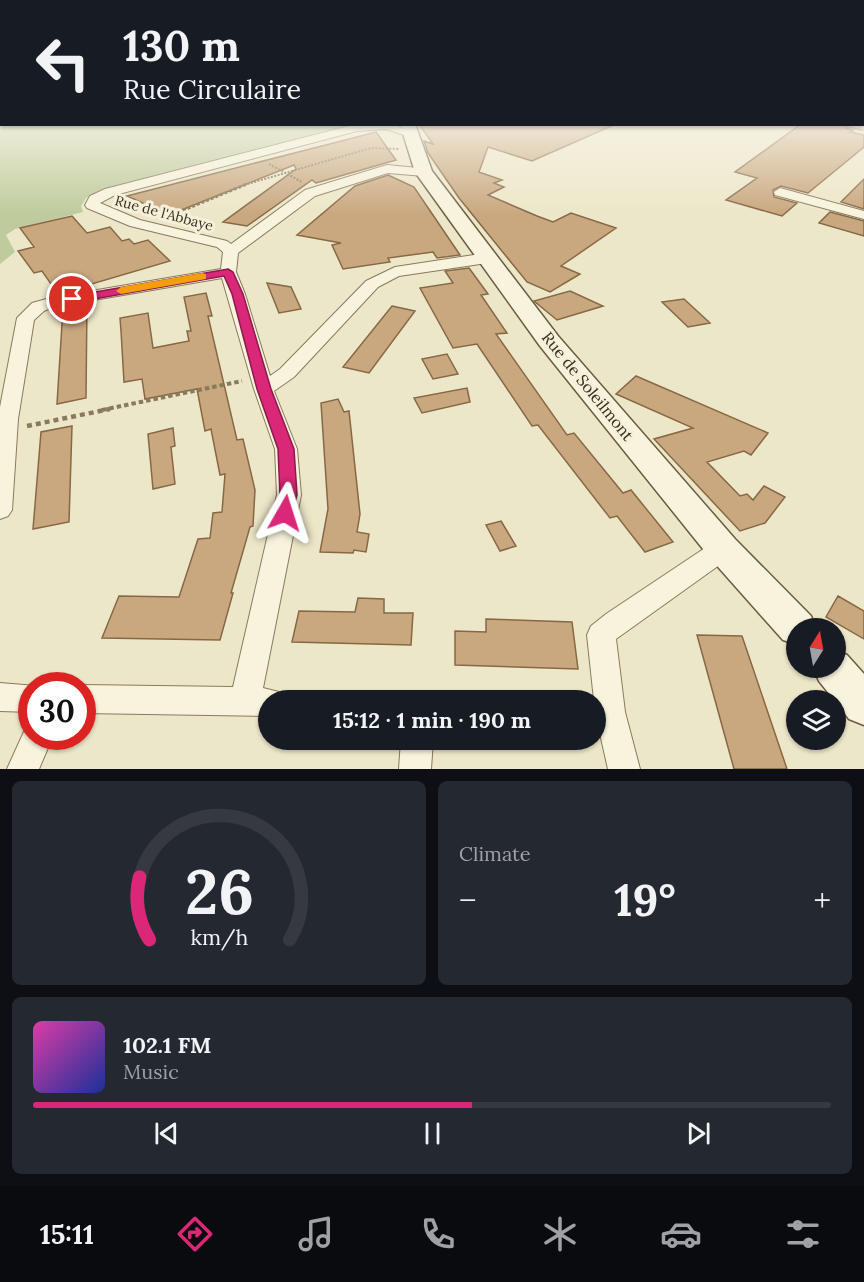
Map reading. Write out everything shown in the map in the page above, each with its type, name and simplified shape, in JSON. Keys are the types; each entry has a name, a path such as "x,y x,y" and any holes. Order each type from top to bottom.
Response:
{"street":[{"name":"Rue de l'Abbaye","path":"231,251 222,244 146,225 100,210 92,205 95,199 110,192 303,142"},
{"path":"96,699 257,702 289,495 286,449 262,383 237,294 228,272 231,251 310,193 390,169 414,147"},
{"name":"Rue de Soleilmont","path":"414,147 487,258 549,341 723,549 788,618"},
{"path":"780,192 864,215"},
{"path":"262,383 287,373 372,284 395,272 487,258"},
{"path":"0,510 5,423 26,318 38,307 50,303 228,272"},
{"path":"602,690 601,635 616,622 723,549"},
{"path":"841,678 864,705"},
{"path":"0,697 18,698"},
{"path":"606,720 624,769"},
{"path":"23,769 32,750"},
{"path":"415,769 416,750"}],"path":[{"path":"146,225 252,182 284,172 371,148 414,147"},
{"path":"252,155 312,187 322,188"},
{"path":"5,423 262,383"}],"green space":[{"path":"0,142 297,142 86,198 81,206 83,212 15,229 6,235 15,252 0,264"}],"building":[{"path":"338,142 383,142 396,160 316,183 312,180 247,226 223,222 296,169 294,165 169,215 127,196"},
{"path":"424,142 433,144 432,142 575,142 532,161 488,147 479,172 502,180 494,183 504,187 488,195 553,222 571,213 616,228 561,266 580,274 550,292 527,282 459,198 428,153"},
{"path":"776,142 864,142 864,147 808,193 781,186 773,190 774,197 797,203 782,216 726,200 757,178 735,172"},
{"path":"388,175 414,187 460,255 437,258 433,252 388,258 390,262 343,269 332,245 341,243 297,235 355,186"},
{"path":"864,179 864,209 841,202"},
{"path":"830,212 864,221 864,236 819,223"},
{"path":"72,216 87,233 110,227 122,241 129,239 134,244 148,240 170,261 88,285 88,289 58,294 42,271 34,273 18,251 34,247 20,228"},
{"path":"469,268 488,294 481,295 507,333 496,334 567,435 574,433 623,493 631,490 673,542 645,552 617,516 610,518 538,425 532,426 477,344 453,348 420,288 453,283 445,271"},
{"path":"267,283 291,287 301,309 279,313"},
{"path":"570,291 603,306 557,320 534,301"},
{"path":"206,293 212,316 208,316 237,440 243,439 255,490 253,526 250,527 220,640 102,638 119,596 179,597 198,539 210,538 213,513 222,512 225,474 220,475 211,429 205,431 197,389 145,399 142,379 124,382 120,318 148,313 153,348 189,341 187,331 191,331 184,297"},
{"path":"684,299 710,323 688,327 662,302"},
{"path":"87,303 86,398 57,404 63,308"},
{"path":"392,306 415,311 369,373 343,367"},
{"path":"447,354 458,374 433,379 422,359"},
{"path":"636,376 768,433 751,455 744,451 707,462 740,496 747,494 753,500 764,486 785,497 765,523 740,531 654,439 693,428 616,394"},
{"path":"467,388 470,402 422,413 414,398"},
{"path":"338,399 344,412 349,411 360,514 357,532 369,534 366,552 354,550 353,553 320,552 328,509 321,403"},
{"path":"72,426 69,522 33,529 41,432"},
{"path":"173,428 175,446 171,447 175,484 153,489 148,434"},
{"path":"501,521 516,546 500,551 486,525"},
{"path":"838,596 864,611 864,639 846,629 846,618 826,617"},
{"path":"358,598 384,599 384,613 413,613 411,645 292,642 299,611 355,612"},
{"path":"486,619 572,622 578,669 455,665 455,631 486,632"},
{"path":"697,635 742,636 787,769 734,769"}],"slow traffic":[{"path":"121,291 202,277"}],"route":[{"path":"72,299 228,272 237,294 264,389 286,449 289,495 285,513"}]}
